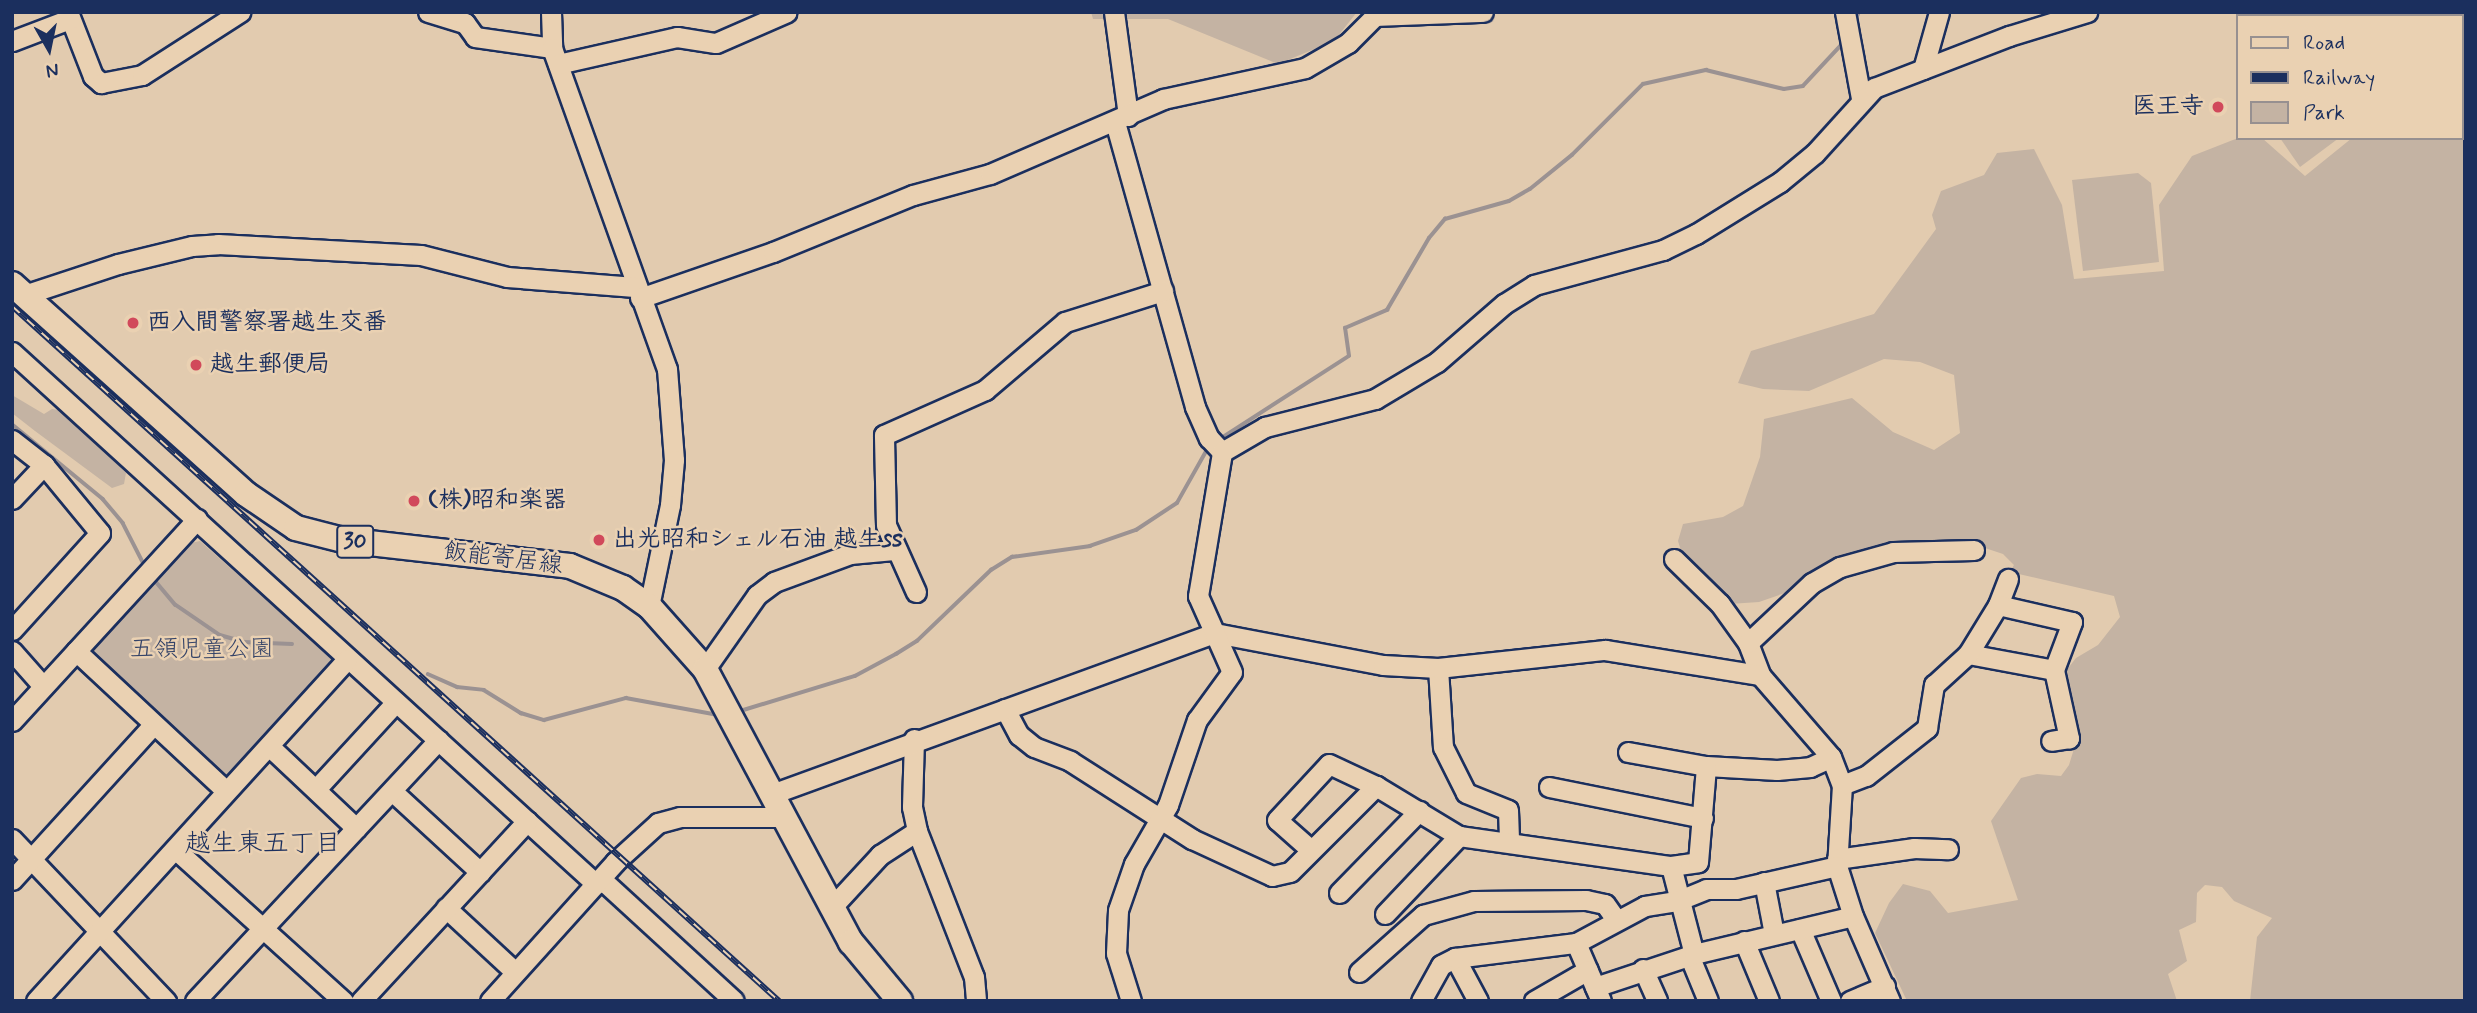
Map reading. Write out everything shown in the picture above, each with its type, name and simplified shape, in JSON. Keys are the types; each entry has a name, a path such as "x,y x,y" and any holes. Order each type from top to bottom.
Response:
{"main road":[{"name":"飯能寄居線","path":"18,290 246,494 296,528 343,540 570,566 623,588 649,606 705,668 851,942 900,1001"}],"street":[{"path":"12,41 69,16 93,76 101,83 142,75 240,12"},
{"path":"428,12 465,23 475,37 555,56 660,39 716,43 787,12"},
{"path":"551,12 555,56 667,369 674,460 670,505 649,606"},
{"path":"1114,12 1121,119 1163,291 1195,407 1216,445 1198,585 1199,608 1215,633 1232,672 1197,720 1161,817 1134,864 1118,910 1116,953 1131,1001"},
{"path":"18,290 192,246 218,244 422,255 507,277 638,293 773,252 913,195 990,174 1163,99 1305,68 1348,43 1378,14 1483,12"},
{"path":"1845,12 1861,98"},
{"path":"1923,69 1939,12"},
{"path":"1216,445 1265,427 1348,409 1384,394 1437,362 1504,304 1534,285 1663,250 1696,234 1780,182 1815,153 1861,98 1874,88 2087,12"},
{"path":"916,592 894,550 883,495 884,435 985,390 1065,322 1163,291"},
{"path":"12,352 527,821 734,1001"},
{"path":"12,440 44,465 100,533 12,630"},
{"path":"12,499 44,465"},
{"path":"12,721 197,519"},
{"path":"705,668 757,595 774,582 850,554 894,550"},
{"path":"1748,643 1812,583 1840,567 1893,552 1974,550"},
{"path":"1674,559 1720,604 1748,643 1760,675 1831,757 1842,785 1837,862 1853,916 1888,993 1850,1001"},
{"path":"1842,785 1866,776 1915,742 1927,728 1934,685 1968,654 1998,605 2008,579"},
{"path":"1998,605 2072,622 2054,670 2069,738 2050,741"},
{"path":"772,794 914,739 1215,633 1383,665 1438,668 1605,650 1760,675"},
{"path":"12,651 44,686"},
{"path":"76,651 226,791"},
{"path":"1968,654 2054,670"},
{"path":"36,1001 347,659"},
{"path":"1438,668 1443,747 1466,793 1508,810 1509,842"},
{"path":"316,789 396,702"},
{"path":"1005,709 1019,735 1034,747 1070,761 1229,859 1272,876 1290,872 1377,786"},
{"path":"12,880 153,725"},
{"path":"914,739 912,807 917,831 974,977 976,1001"},
{"path":"195,1001 438,740"},
{"path":"269,746 356,828"},
{"path":"1628,752 1706,766 1777,770 1810,767 1831,757"},
{"path":"1311,850 1277,820 1329,764 1377,786 1459,836 1671,866 1698,862 1706,766"},
{"path":"1549,787 1703,818"},
{"path":"392,791 480,872"},
{"path":"1339,893 1419,811"},
{"path":"490,1001 644,833 668,819 783,817"},
{"path":"361,1001 527,821"},
{"path":"832,907 880,855 917,831"},
{"path":"1385,914 1459,836"},
{"path":"12,839 166,1001"},
{"path":"1420,1001 1441,965 1455,958 1576,943 1645,906 1677,901 1706,889 1736,889 1837,862 1914,848 1948,849"},
{"path":"175,849 343,1001"},
{"path":"1671,866 1677,901 1708,1001"},
{"path":"1764,882 1774,934"},
{"path":"1359,972 1423,915 1474,901 1586,900 1605,904 1616,920"},
{"path":"446,908 515,972"},
{"path":"1534,1001 1744,941 1853,916"},
{"path":"1800,929 1830,1001"},
{"path":"1744,941 1769,1001"},
{"path":"1576,943 1594,986"},
{"path":"1455,958 1478,1001"},
{"path":"1643,969 1657,1001"}],"green space":[{"path":"1091,12 1357,12 1334,41 1278,64 1168,19 1093,19"},
{"path":"2441,12 2465,12 2465,1001 2250,1001 2257,937 2272,918 2234,901 2222,887 2205,885 2197,893 2196,922 2179,930 2187,961 2168,974 2177,1001 1907,1001 1875,933 1889,903 1903,884 1930,891 1948,913 2018,900 1991,821 2021,778 2037,774 2061,776 2069,765 2077,739 2062,676 2076,658 2098,645 2120,617 2114,596 2010,572 2014,565 2003,554 1979,546 1919,546 1759,602 1729,604 1685,563 1678,541 1683,524 1723,517 1743,506 1760,457 1764,419 1852,398 1893,432 1934,450 1960,433 1954,375 1920,362 1884,359 1809,391 1763,389 1738,383 1751,351 1874,314 1936,229 1932,215 1941,191 1984,175 1997,153 2034,149 2062,205 2074,279 2164,271 2159,205 2192,156 2236,139 2264,140 2305,176 2350,140 2463,140 2463,14"},
{"path":"2281,140 2336,140 2300,167"},
{"path":"2138,173 2151,183 2159,262 2083,271 2072,180"},
{"path":"12,395 44,414 52,409 64,411 126,473 124,484 112,488 12,413"},
{"name":"五領児童公園","path":"200,541 333,659 333,666 230,779 91,653 191,543"}],"waterway":[{"path":"1854,23 1859,12"},
{"path":"1220,439 1349,356 1345,328 1387,310 1429,238 1445,219 1509,201 1530,189 1572,155 1643,84 1706,70 1784,89 1803,86 1844,42"},
{"path":"12,424 103,499 123,523 145,566"},
{"path":"737,712 855,676 896,654 917,641 991,570 1012,557 1090,546 1136,530 1177,503 1208,448"},
{"path":"153,578 176,605 220,635 244,642 292,644"},
{"path":"428,674 457,687 484,690 521,713 544,720 626,698 719,715"}],"railway":[{"path":"12,306 779,1001"}],"place":[{"name":"医王寺","path":"2218,107"},
{"name":"西入間警察署越生交番","path":"133,323"},
{"name":"越生郵便局","path":"196,365"},
{"name":"(株)昭和楽器","path":"414,501"},
{"name":"出光昭和シェル石油 越生ss","path":"599,540"}],"district":[{"name":"越生東五丁目","path":"263,845"}]}
